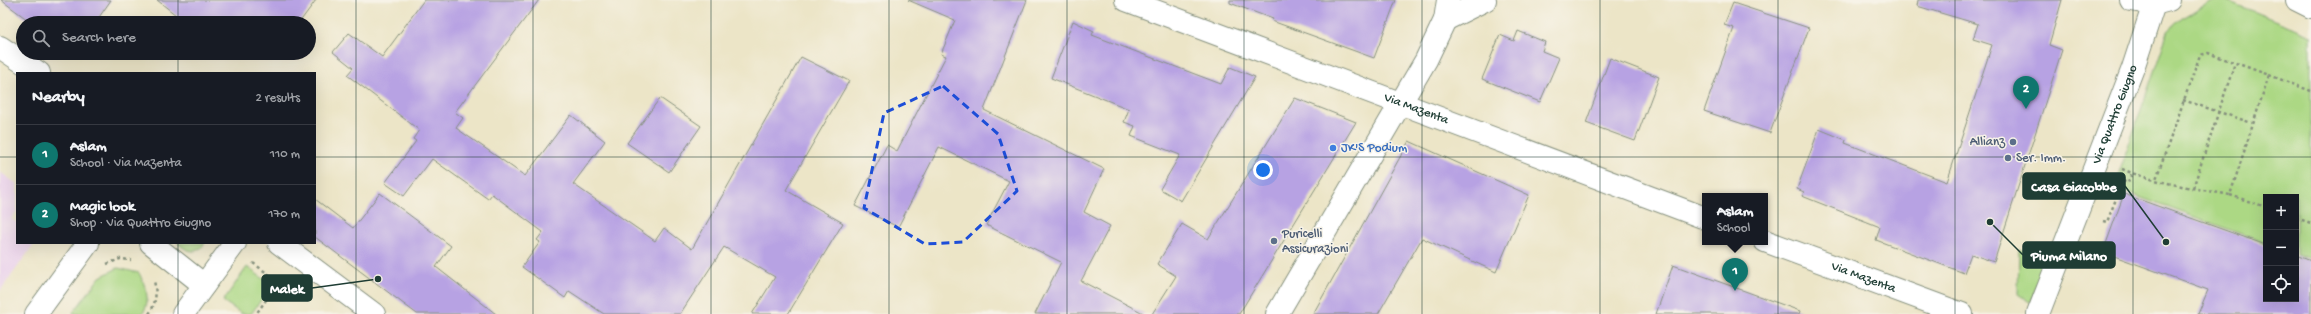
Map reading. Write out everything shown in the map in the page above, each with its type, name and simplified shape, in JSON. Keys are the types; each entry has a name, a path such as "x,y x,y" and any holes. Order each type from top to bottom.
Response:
{"street":[{"name":"Via Mazenta","path":"1126,0 1702,217"},
{"path":"1277,314 1402,103 1447,10 1485,0"},
{"path":"2131,0 2138,3 2161,2"},
{"path":"2297,0 2311,7"},
{"name":"Via Quattro Giugno","path":"2038,314 2133,68 2161,2"},
{"path":"0,47 16,57"},
{"path":"20,60 38,72"},
{"name":"Via Mazenta","path":"1768,242 1962,314"},
{"path":"36,314 87,244"},
{"path":"152,244 204,285"},
{"path":"279,244 374,314"},
{"path":"183,314 234,245"}],"path":[{"path":"2156,179 2200,55 2208,53 2311,91"},
{"path":"2193,188 2235,63"},
{"path":"2230,195 2252,123 2269,75"},
{"path":"2183,100 2252,123"},
{"path":"2101,220 2108,222 2123,181 2128,183 2132,173 2193,188 2230,195 2263,207"},
{"path":"2299,219 2311,223"},
{"path":"234,245 279,282 256,314"},
{"path":"106,265 120,259 137,262"},
{"path":"149,314 156,297 156,288 152,276"}],"highlighted area":[{"path":"943,86 998,134 1017,191 963,242 925,244 864,208 884,113"}],"shaded area":[{"path":"0,172 16,183 16,212 11,219 16,222 16,244 34,244 0,291"}],"green space":[{"path":"2214,0 2225,0 2311,35 2311,259 2299,255 2299,194 2263,194 2263,242 2114,188 2168,31 2181,19"},
{"path":"179,244 204,244 195,251"},
{"path":"2019,249 2044,260 2031,303 2018,294"},
{"path":"247,267 272,285 251,314 242,314 223,301"},
{"path":"118,268 139,273 147,298 147,304 142,314 72,314 100,277"}],"building":[{"path":"1,0 111,0 100,16 23,16"},
{"path":"157,0 316,0 304,16 177,16"},
{"path":"424,0 539,0 455,112 463,118 456,128 525,176 571,115 605,141 573,184 655,241 664,228 692,249 801,57 849,81 786,190 843,223 788,314 752,314 775,277 724,247 680,314 604,314 569,291 565,298 522,267 540,242 537,240 543,232 492,194 488,199 432,159 404,196 385,183 416,141 413,139 419,130 347,75 353,68 333,52 349,33 382,57"},
{"path":"908,0 1027,0 984,110 1104,169 1084,212 1110,226 1081,281 1145,314 1035,314 1061,262 986,225 1009,181 939,147 898,227 855,206 887,145 897,151 946,56 941,54 955,20"},
{"path":"1230,0 1396,0 1374,58 1272,21 1273,19 1230,3"},
{"path":"1918,0 2062,0 2049,45 2062,50 1994,262 1971,254 1964,273 1876,240 1880,227 1802,196 1804,192 1797,189 1819,129 1846,140 1845,143 1947,182 1992,45 1973,39 1978,24 1917,6"},
{"path":"1733,3 1809,28 1770,133 1704,111 1734,28 1724,25"},
{"path":"1073,21 1094,31 1092,35 1221,84 1230,67 1255,77 1181,201 1160,189 1180,155 1131,136 1135,126 1124,122 1129,109 1051,78"},
{"path":"1518,31 1545,42 1542,51 1559,58 1540,102 1482,79 1500,35 1514,41"},
{"path":"1610,58 1659,77 1635,141 1586,123"},
{"path":"660,98 701,126 669,172 627,143"},
{"path":"1295,98 1356,122 1239,314 1152,314 1176,276 1157,264 1182,224 1208,239"},
{"path":"1409,141 1529,195 1496,272 1422,238 1378,314 1313,314"},
{"path":"380,193 451,246 436,267 496,314 417,314 316,238 316,200 353,228"},
{"path":"2124,194 2263,244 2263,302 2299,302 2299,256 2311,261 2311,314 2198,314 2208,290 2103,252"},
{"path":"1673,265 1800,311 1799,314 1656,314"}],"place":[{"name":"Magic look","path":"2026,109"},
{"name":"Allianz","path":"2013,142"},
{"name":"JK'S Podium","path":"1333,148"},
{"name":"Ser. Imm.","path":"2008,158"},
{"name":"Piuma Milano","path":"1990,222"},
{"name":"Puricelli Assicurazioni","path":"1274,241"},
{"name":"Casa Giacobbe","path":"2166,242"},
{"name":"Malek","path":"378,279"},
{"name":"Aslam","path":"1735,291"}]}
